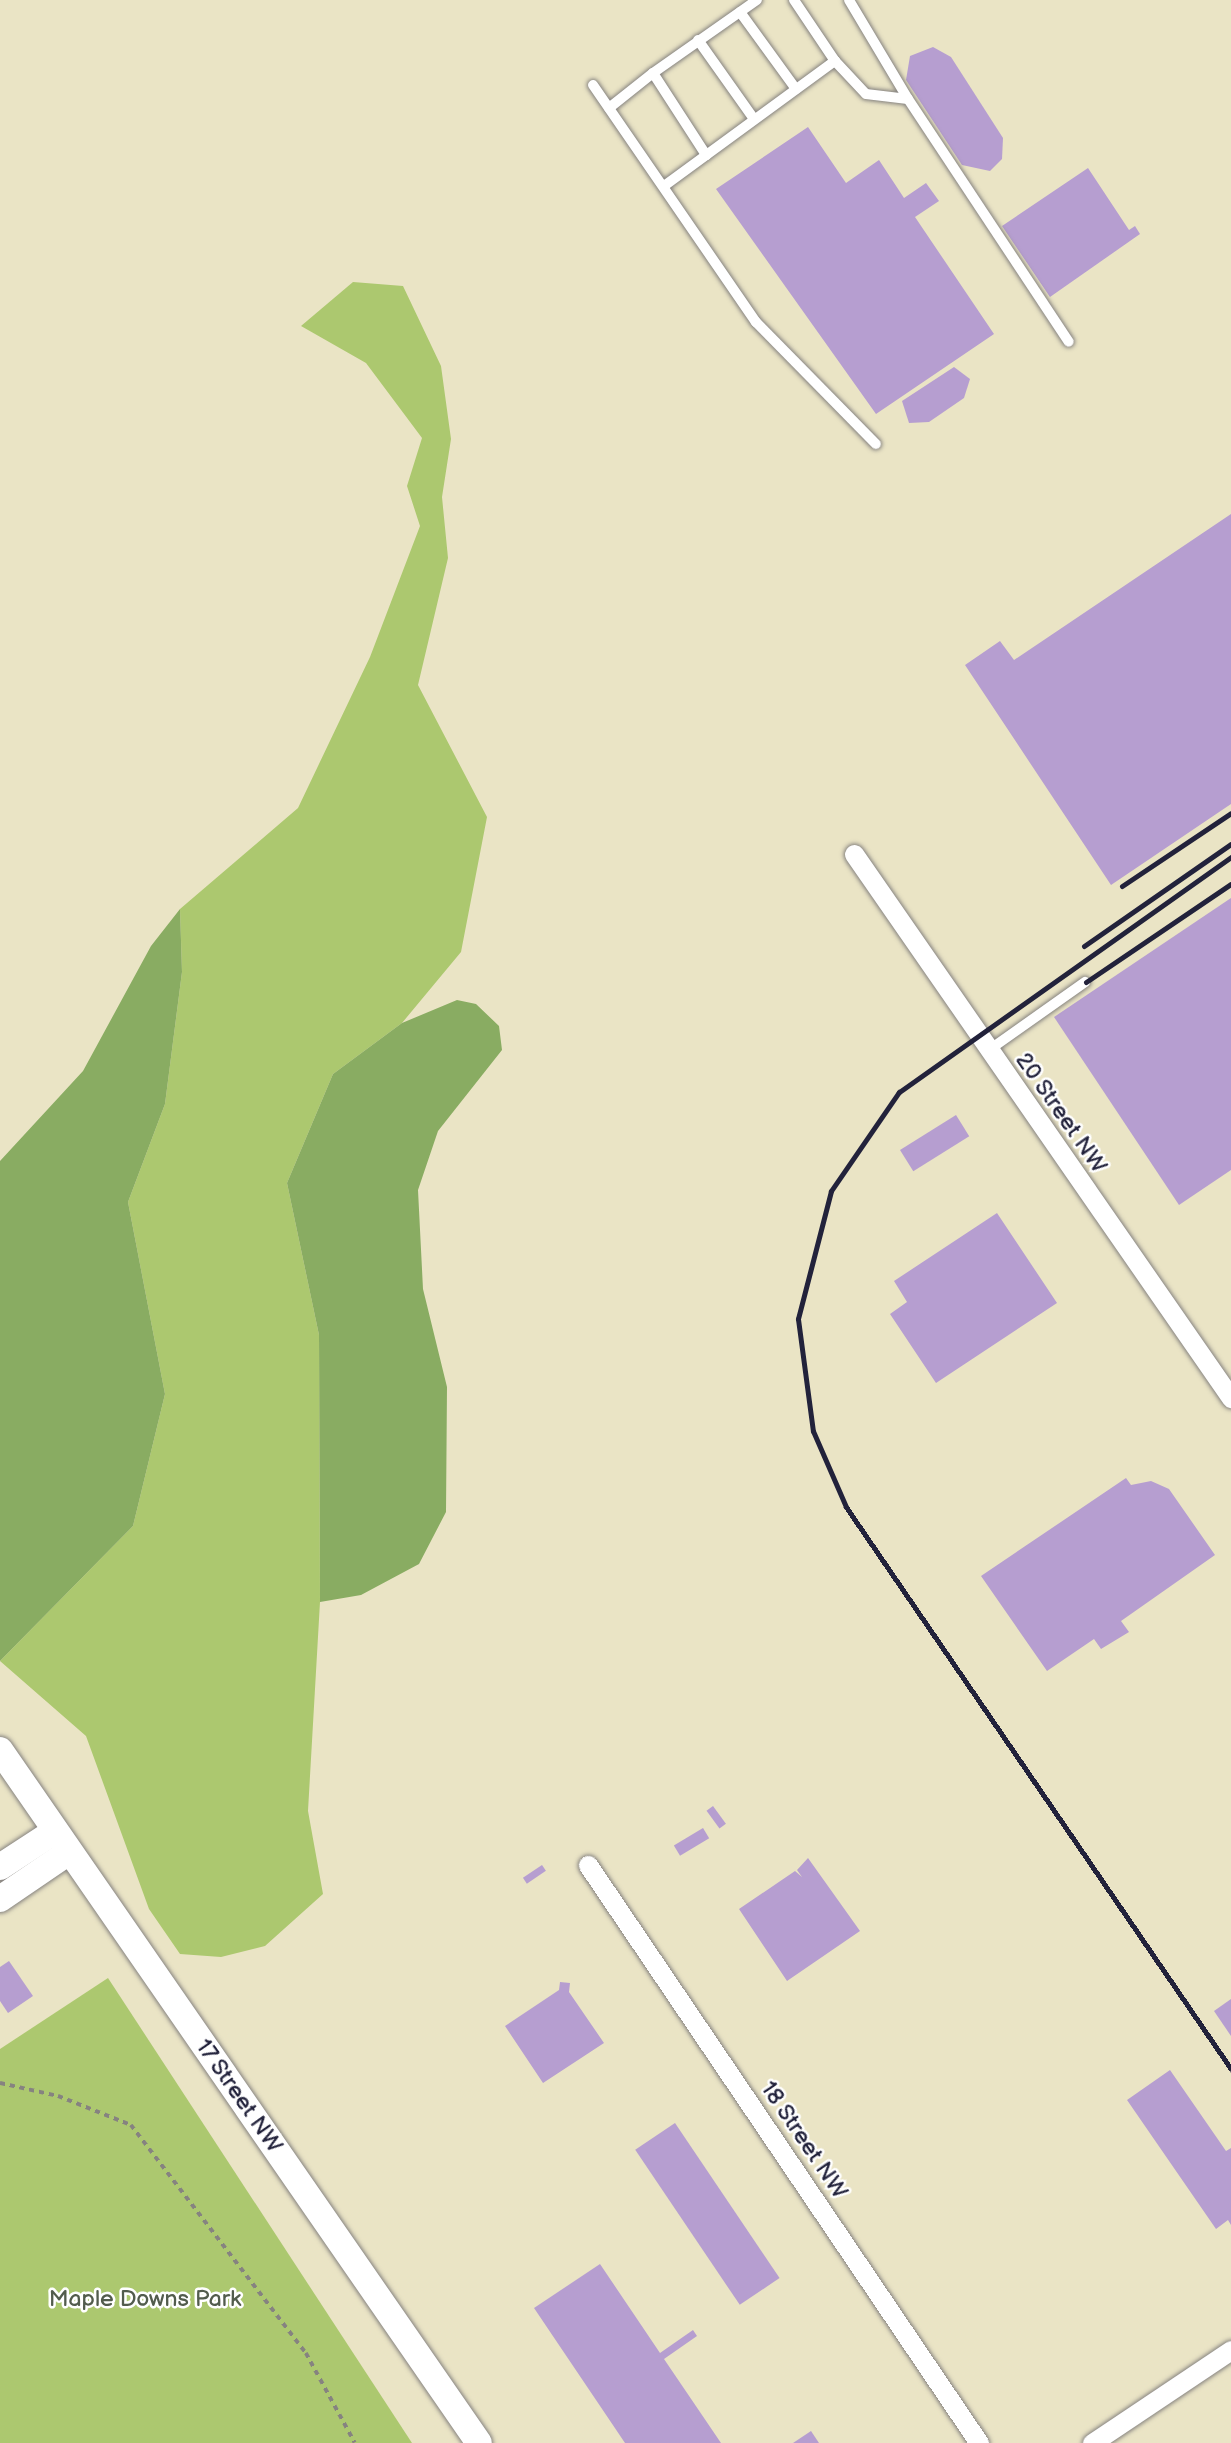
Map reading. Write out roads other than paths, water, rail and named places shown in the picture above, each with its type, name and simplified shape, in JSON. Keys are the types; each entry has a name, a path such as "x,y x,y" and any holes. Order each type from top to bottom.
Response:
{"main road":[{"name":"17 Street NW","path":"0,1750 479,2443"},
{"path":"0,1867 62,1842"},
{"path":"0,1899 62,1842"}],"street":[{"name":"20 Street NW","path":"854,854 1231,1398"},
{"name":"18 Street NW","path":"588,1864 979,2443"},
{"path":"1092,2443 1231,2350"}],"lane":[{"path":"609,108 698,40 757,0"},
{"path":"794,0 835,61 866,94 908,99"},
{"path":"849,0 908,99 1069,342"},
{"path":"740,12 796,89"},
{"path":"698,40 754,119"},
{"path":"664,186 835,61"},
{"path":"653,73 706,155"},
{"path":"593,85 756,321 876,444"},
{"path":"988,1050 1085,982"}],"railway":[{"path":"1122,886 1231,813"},
{"path":"1084,946 1231,844"},
{"path":"1231,857 899,1092 831,1191 798,1319 813,1431 846,1507 1231,2069"},
{"path":"1086,982 1231,884"}],"park label":[{"name":"Maple Downs Park","path":"145,2299"}]}
